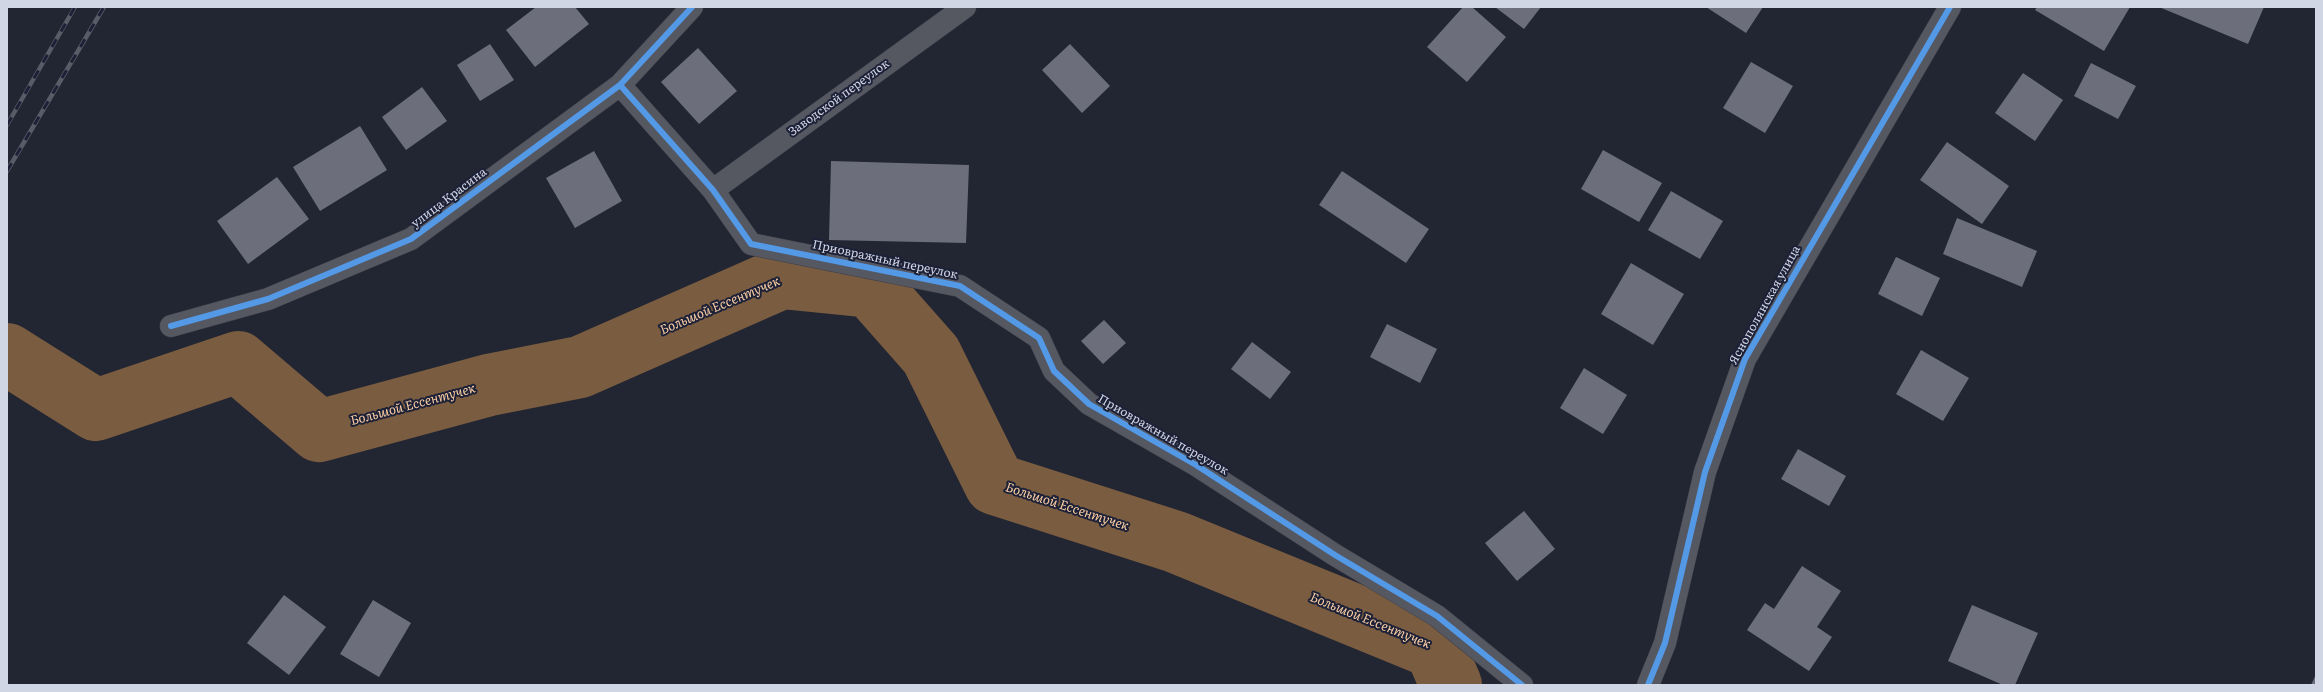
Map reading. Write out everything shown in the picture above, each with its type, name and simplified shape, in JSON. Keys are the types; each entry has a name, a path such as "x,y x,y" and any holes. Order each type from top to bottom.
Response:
{"street":[{"name":"улица Красина","path":"171,326 268,299 412,239 620,84 692,7"},
{"name":"Заводской переулок","path":"713,190 965,7"},
{"name":"Яснополянская улица","path":"1648,685 1664,643 1705,472 1745,359 1950,7"},
{"name":"Приовражный переулок","path":"620,84 713,190 751,244 960,286 1039,338 1054,371 1088,404 1196,465 1335,555 1437,616 1522,685"}],"building":[{"path":"536,7 575,7 589,24 535,67 506,30"},
{"path":"1463,7 1472,7 1506,37 1467,82 1427,47"},
{"path":"1495,7 1541,7 1524,29"},
{"path":"1706,7 1763,7 1746,33"},
{"path":"2037,7 2130,7 2104,51 2035,10"},
{"path":"2159,7 2264,7 2248,44"},
{"path":"490,44 514,80 480,101 457,65"},
{"path":"1070,44 1110,86 1082,113 1042,70"},
{"path":"698,48 737,91 699,124 661,82"},
{"path":"1751,62 1793,86 1765,133 1723,108"},
{"path":"2091,63 2136,86 2118,119 2074,96"},
{"path":"2023,73 2063,100 2035,141 1995,113"},
{"path":"422,87 447,121 406,150 382,117"},
{"path":"360,126 387,170 320,211 293,167"},
{"path":"1947,142 2009,186 1982,224 1920,180"},
{"path":"1603,150 1662,183 1639,222 1581,189"},
{"path":"594,151 622,201 575,228 546,178"},
{"path":"831,161 969,165 966,243 829,240"},
{"path":"1342,171 1429,229 1406,263 1319,205"},
{"path":"277,177 309,219 248,264 217,221"},
{"path":"1671,191 1723,221 1700,259 1648,230"},
{"path":"1957,218 2037,251 2022,287 1943,254"},
{"path":"1896,257 1940,278 1922,316 1878,294"},
{"path":"1631,263 1684,294 1653,345 1601,314"},
{"path":"1104,320 1126,343 1103,364 1081,341"},
{"path":"1387,324 1437,349 1420,383 1370,357"},
{"path":"1252,342 1291,372 1270,399 1231,369"},
{"path":"1921,350 1969,378 1943,421 1896,394"},
{"path":"1584,368 1627,395 1603,434 1560,408"},
{"path":"1798,449 1846,476 1829,506 1781,479"},
{"path":"1524,511 1555,549 1517,581 1485,543"},
{"path":"1802,566 1841,591 1817,627 1832,637 1809,671 1747,630 1765,603 1774,609"},
{"path":"284,595 326,627 289,675 247,643"},
{"path":"373,600 411,623 379,677 340,654"},
{"path":"1972,605 2038,633 2015,685 2003,685 1948,661"},
{"path":"2316,674 2316,685 2311,685"}],"waterway":[{"name":"Большой Ессентучек","path":"7,354 96,410 238,362 319,431 489,385 580,367 782,278 871,287 931,355 995,484 1176,542 1435,648 1451,685"}],"railway":[{"path":"7,125 75,7"},
{"path":"7,171 104,7"}],"cycle path":[{"path":"171,326 268,299 411,239 620,85 692,7"},
{"path":"1648,685 1665,643 1705,472 1745,359 1950,7"},
{"path":"620,85 713,190 751,244 960,286 1039,338 1054,371 1089,404 1196,465 1335,555 1437,616 1522,685"}]}
